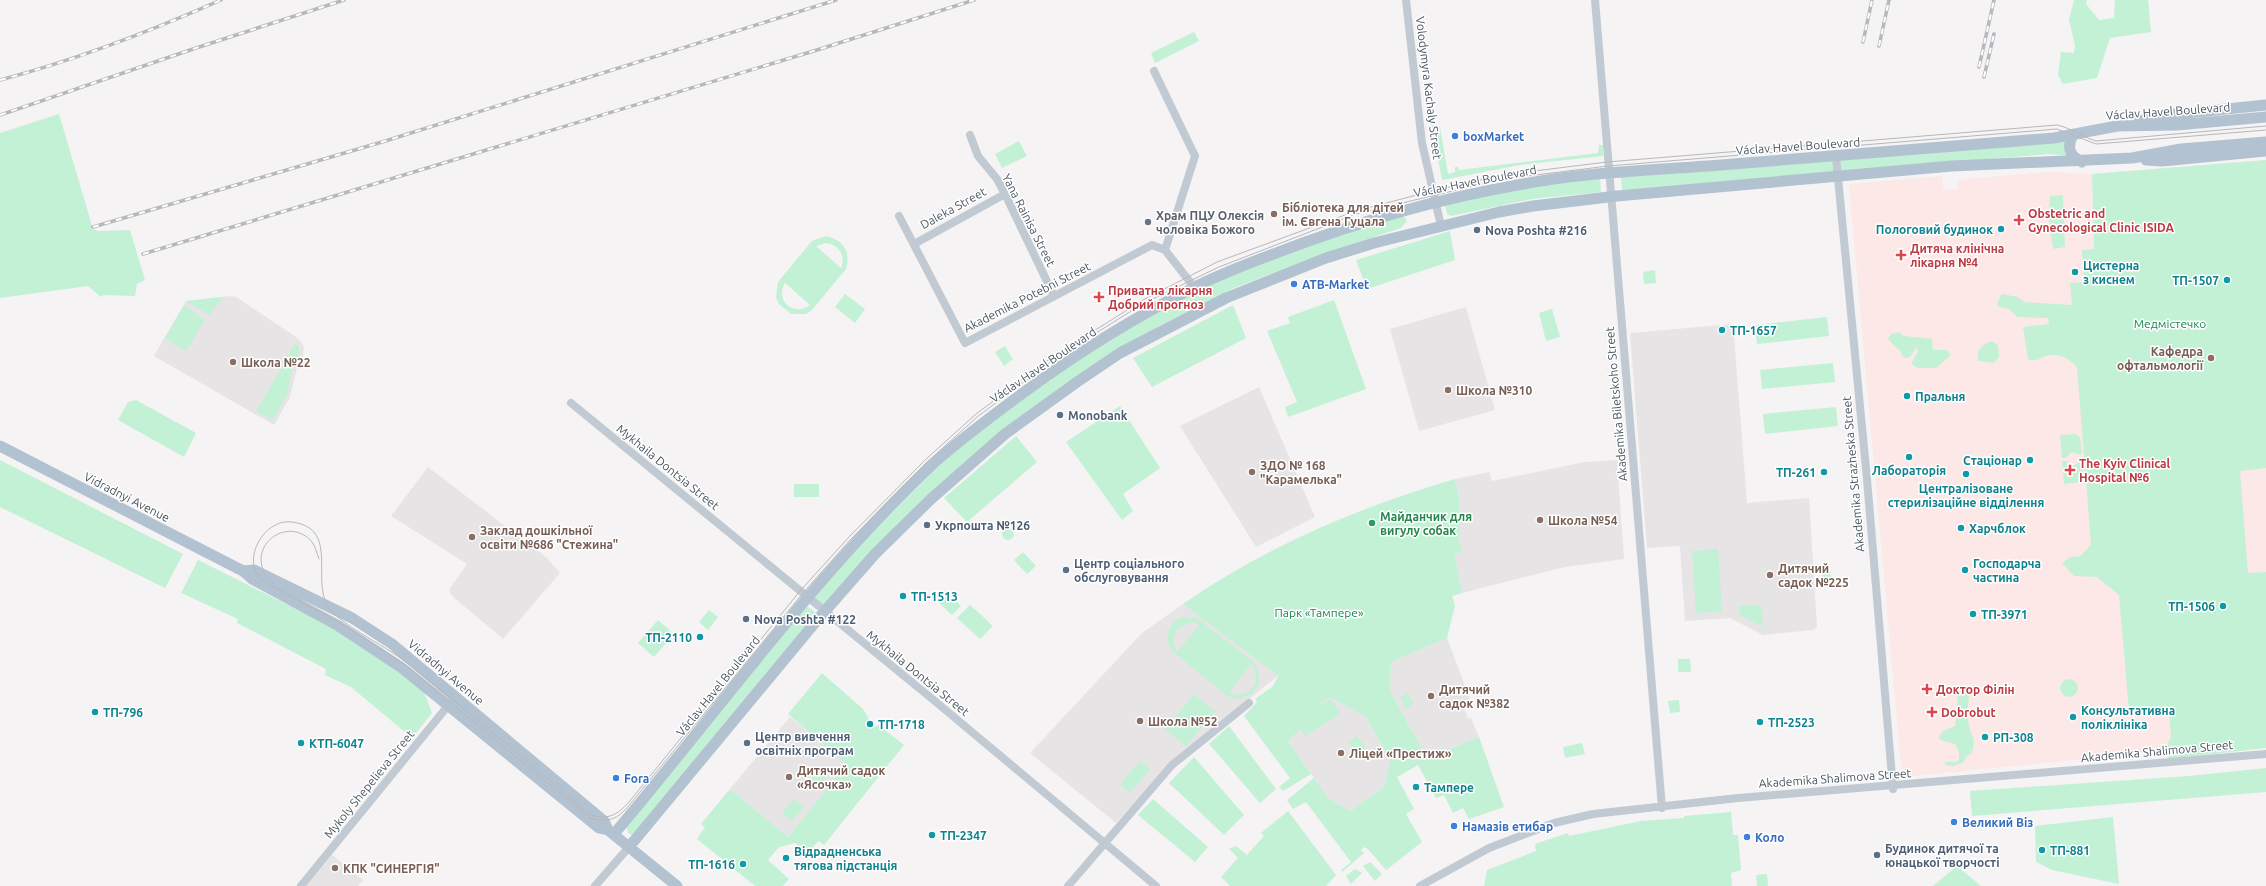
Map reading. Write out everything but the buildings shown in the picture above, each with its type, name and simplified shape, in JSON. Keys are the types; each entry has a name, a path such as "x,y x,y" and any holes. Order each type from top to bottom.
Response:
{"main road":[{"path":"2117,126 2157,116 2266,105"},
{"name":"Václav Havel Boulevard","path":"611,832 857,540 936,462 990,417 1063,364 1140,317 1194,287 1317,237 1434,201 1528,182 1608,174 1836,157 2054,138 2117,126 2177,124 2266,117"},
{"path":"2074,134 2069,149 2072,156 2082,162"},
{"path":"629,846 824,612 875,554 931,499 1005,434 1120,354 1233,295 1326,258 1374,243 1512,209 1610,196 1952,166 2057,161 2082,162 2132,158 2181,149 2266,142"},
{"path":"2132,158 2162,161 2266,151"},
{"name":"Vidradnyi Avenue","path":"0,446 243,571 252,580 337,624 402,668 599,828 611,832 677,886"},
{"name":"Vidradnyi Avenue","path":"243,571 254,570 375,632 456,697 604,821 611,832"}],"street":[{"name":"Volodymyra Kachaly Street","path":"1406,0 1419,125 1434,201 1441,226"},
{"name":"Akademika Biletskoho Street","path":"1595,0 1608,174 1631,433 1661,807"},
{"path":"1154,71 1195,156 1165,250 1194,287"},
{"name":"Yana Rainisa Street","path":"970,135 978,156 997,179 1005,194 1054,296"},
{"name":"Akademika Strazheska Street","path":"1836,157 1867,479 1893,788"},
{"name":"Daleka Street","path":"914,244 1005,194"},
{"name":"Akademika Potebni Street","path":"899,216 965,343 1152,245 1165,250"},
{"name":"Mykhaila Dontsia Street","path":"571,403 808,597 824,612 936,702 1156,886"},
{"name":"Mykoly Shepelieva Street","path":"301,886 456,697"},
{"path":"1068,886 1103,843 1172,765 1249,703"},
{"name":"Akademika Shalimova Street","path":"1893,788 2266,754"},
{"name":"Akademika Shalimova Street","path":"1420,886 1489,848 1554,823 1593,814 1738,798 1893,788 2266,758"},
{"name":"Akademika Shalimova Street","path":"1427,886 1465,863 1528,836 1592,817 1661,807"},
{"path":"595,886 629,846"}],"shaded area":[{"name":"The Kyiv Clinical Hospital №6","path":"2266,160 2266,741 1902,777 1849,184 1942,176 1943,190 1958,189 1958,180 2045,172 2092,174"},
{"name":"Школа №22","path":"230,296 236,297 299,339 304,347 301,369 297,368 290,397 274,425 154,356 186,301"},
{"name":"Школа №310","path":"1466,307 1495,410 1419,431 1390,329"},
{"path":"1733,324 1747,503 1809,498 1817,627 1813,630 1763,635 1730,618 1685,621 1680,546 1647,548 1630,333"},
{"name":"ЗДО № 168 \"Карамелька\"","path":"1259,387 1315,517 1256,547 1180,426"},
{"name":"Школа №54","path":"1617,460 1624,559 1565,567 1462,593 1455,554 1462,552 1459,539 1460,502 1455,479 1489,472 1492,481 1585,462"},
{"name":"Заклад дошкільної освіти №686 \"Стежина\"","path":"428,467 547,558 560,573 503,639 452,596 449,590 467,564 391,516"},
{"name":"Школа №52","path":"1183,604 1278,676 1173,760 1116,823 1030,753 1142,633"},
{"name":"Дитячий садок №382","path":"1447,638 1471,702 1463,706 1468,719 1471,718 1479,737 1427,758 1390,691 1391,662"},
{"name":"Ліцей «Престиж»","path":"1330,697 1366,717 1390,760 1384,787 1351,811 1329,799 1280,730"},
{"name":"Дитячий садок «Ясочка»","path":"790,717 848,765 788,837 730,789"},
{"name":"КПК \"СИНЕРГІЯ\"","path":"332,855 363,880 358,886 306,886"}],"green space":[{"path":"2074,0 2087,0 2086,4 2099,20 2114,18 2115,0 2148,0 2151,32 2110,38 2097,78 2063,84 2058,75 2061,52 2074,53 2075,45 2069,20"},
{"path":"1194,32 1199,41 1155,63 1151,53"},
{"path":"59,114 93,229 98,231 130,230 145,280 137,284 135,296 103,295 101,297 88,286 0,298 0,133"},
{"path":"1432,125 1440,127 1448,174 1455,172 1455,167 1458,167 1459,170 1598,153 1599,145 1603,145 1603,156 1520,165 1442,180"},
{"path":"2067,138 2070,156 2049,154 1622,190 1621,177"},
{"path":"1019,141 1027,156 1002,168 995,154"},
{"name":"Медмістечко","path":"2266,160 2266,468 2240,471 2248,573 2266,572 2266,748 2168,759 2165,750 2171,737 2169,709 2129,711 2119,595 2097,577 2074,576 2062,563 2070,557 2081,556 2091,544 2077,367 2071,361 2054,355 2035,360 2028,359 2023,327 2049,324 2048,318 2017,317 2009,309 1999,307 1997,303 2002,294 2018,297 2024,302 2072,305 2070,283 2084,282 2082,250 2094,249 2092,174"},
{"path":"1600,178 1601,192 1532,199 1451,216 1447,214 1445,204 1501,191"},
{"path":"2063,195 2065,247 2053,249 2049,219 2050,196"},
{"path":"1402,213 1407,221 1401,228 1323,254 1234,288 1161,325 1070,380 1000,432 824,606 815,599 814,596 858,546 949,456 991,421 1063,369 1154,313 1227,275"},
{"path":"1450,231 1455,260 1367,289 1356,260"},
{"path":"826,236 837,240 842,244 848,257 846,269 812,310 806,314 791,314 779,304 776,297 778,282 812,241","holes":["826,243 835,246 840,251 843,259 841,268 816,246","785,283 810,305 798,309 787,305 782,296 782,290"]},
{"path":"1655,270 1656,283 1644,284 1643,272"},
{"path":"845,294 865,309 855,323 835,307"},
{"path":"224,297 209,315 186,301"},
{"path":"1334,300 1366,389 1288,417 1285,407 1297,402 1267,331 1290,323 1288,317"},
{"path":"184,305 205,320 186,351 165,338"},
{"path":"1233,305 1246,338 1152,387 1133,358"},
{"path":"1552,309 1560,337 1546,341 1539,313"},
{"path":"1827,317 1829,336 1757,344 1755,325"},
{"path":"1898,332 1904,336 1932,339 1933,350 1947,350 1951,355 1936,368 1918,368 1911,364 1918,352 1917,347 1910,357 1904,358 1899,350 1888,339 1891,334"},
{"path":"1991,341 1998,345 1999,357 1994,363 1978,361 1980,348"},
{"path":"295,344 299,346 298,356 292,368 287,395 272,420 256,411"},
{"path":"1005,346 1013,359 1004,366 995,352"},
{"path":"1833,363 1835,382 1762,389 1760,370"},
{"path":"136,400 196,433 184,457 118,420 128,402"},
{"path":"1120,406 1160,468 1123,494 1133,511 1122,520 1066,442"},
{"path":"1836,407 1838,426 1765,434 1763,414"},
{"path":"2075,434 2080,437 2082,455 2071,452 2066,458 2062,458 2060,435"},
{"path":"1016,436 1037,462 967,522 944,498"},
{"path":"0,460 183,554 165,588 0,507"},
{"path":"2062,461 2066,461 2072,466 2083,461 2084,477 2082,482 2064,484"},
{"name":"Парк «Тампере»","path":"1455,479 1460,502 1459,539 1462,552 1455,554 1462,593 1452,596 1455,606 1447,638 1391,662 1390,691 1427,758 1479,737 1504,807 1469,819 1463,808 1453,813 1444,795 1436,798 1418,765 1397,777 1414,809 1406,814 1422,842 1386,870 1368,849 1364,847 1361,850 1364,853 1342,872 1341,870 1351,862 1306,802 1293,809 1287,800 1314,778 1329,799 1351,811 1384,787 1390,760 1366,717 1330,697 1313,709 1331,699 1340,714 1305,736 1300,729 1288,741 1311,774 1283,791 1279,787 1290,778 1244,716 1257,702 1255,699 1273,686 1278,676 1183,604 1214,583 1247,564 1314,531 1384,502"},
{"path":"794,484 819,484 819,497 794,497"},
{"path":"1008,528 1012,530 1014,534 1012,538 1008,540 1004,538 1002,534 1004,530"},
{"path":"1718,549 1722,611 1696,613 1692,551"},
{"path":"1023,552 1036,566 1027,574 1014,560"},
{"path":"198,560 338,630 400,671 424,692 432,713 412,738 351,687 325,675 326,669 237,623 238,619 181,593"},
{"path":"1830,569 1831,586 1823,587 1821,570"},
{"path":"946,591 961,606 952,615 937,601"},
{"path":"970,605 993,626 980,639 957,618"},
{"path":"1761,605 1763,626 1740,616 1739,606"},
{"path":"808,607 816,613 632,835 628,833 626,826 804,609"},
{"path":"709,610 718,617 708,630 699,622"},
{"path":"1182,617 1196,618 1253,662 1257,667 1260,681 1253,693 1240,699 1227,696 1171,650 1168,635 1173,623","holes":["1194,622 1200,624 1177,652 1174,641 1176,632 1183,625","1251,664 1255,670 1256,677 1252,688 1248,692 1242,694 1236,695 1229,693"]},
{"path":"658,620 674,634 654,657 638,643"},
{"path":"1678,659 1690,659 1691,672 1678,672"},
{"path":"822,673 863,709 869,719 866,723 872,728 878,725 904,745 824,845 819,841 807,853 795,843 779,847 768,860 789,879 783,886 755,886 697,839 705,827 701,824 730,789 788,837 847,765 788,714"},
{"path":"2065,679 2073,679 2078,684 2076,695 2073,697 2065,697 2060,692 2060,684"},
{"path":"1960,687 1968,689 1970,692 1968,718 1974,744 1972,753 1966,757 1963,763 1953,766 1946,765 1944,762 1956,762 1959,760 1959,752 1955,744 1940,740 1939,737 1943,731 1955,726 1958,693"},
{"path":"1408,693 1414,705 1406,709 1400,697"},
{"path":"1194,694 1215,711 1186,746 1165,729"},
{"path":"1679,700 1680,712 1670,713 1668,701"},
{"path":"1229,726 1276,789 1260,803 1209,744"},
{"path":"1357,736 1366,749 1356,755 1348,742"},
{"path":"1582,743 1585,754 1565,758 1563,747"},
{"path":"1194,757 1244,815 1224,835 1169,783"},
{"path":"1140,761 1150,769 1130,793 1120,784"},
{"path":"821,768 828,774 817,788 810,782"},
{"path":"2266,768 2266,792 1972,816 1970,791 2189,776"},
{"path":"794,799 804,807 792,821 782,813"},
{"path":"1153,799 1208,847 1195,862 1138,815"},
{"path":"1288,811 1336,875 1326,886 1230,886 1221,877 1238,858 1229,849 1236,846 1247,855 1264,836 1261,833"},
{"path":"1731,812 1733,835 1738,835 1741,870 1731,873 1732,886 1484,886 1487,870 1536,851 1535,844 1568,833 1569,836 1641,821 1684,818 1684,816"},
{"path":"2113,817 2119,884 2052,870 2036,862 2035,826"},
{"path":"1370,862 1382,874 1375,881 1363,866"},
{"path":"1957,866 1981,886 1933,886"},
{"path":"1355,869 1362,873 1351,884 1346,876"},
{"path":"1767,874 1768,886 1757,886 1756,875"}],"tram line":[{"path":"2266,126 2096,141 2057,125 1607,162 1502,175 1432,191 1356,211 1217,262 1143,300 1051,358 976,414 924,461 849,537 800,591 629,802 621,810 608,817 591,815 407,663 389,650 351,627 334,614 326,603 323,590 320,547 316,536 308,527 292,522 281,523 272,527 264,534 258,544 254,554 254,564 257,574 265,582 347,627 404,664 590,818 607,820 624,811 803,593 850,540 925,464 977,417 1053,360 1144,303 1219,267 1356,214 1503,179 1608,166 2057,129 2096,144 2266,130"},
{"path":"273,584 264,572 261,561 262,551 267,542 274,536 283,532 293,532 303,535 312,542 319,559"}],"railway":[{"path":"0,80 56,64 112,44 221,0"},
{"path":"0,115 196,48 344,0"},
{"path":"93,227 382,142 836,0"},
{"path":"143,254 817,50 974,0"},
{"path":"1863,42 1872,0"},
{"path":"1879,46 1889,0"},
{"path":"1979,67 1994,0"},
{"path":"1984,77 1994,34"}],"place":[{"name":"boxMarket","path":"1455,136"},
{"name":"Бібліотека для дітей ім. Євгена Гуцала","path":"1274,214"},
{"name":"Obstetric and Gynecological Clinic ISIDA","path":"2019,220"},
{"name":"Храм ПЦУ Олексія чоловіка Божого","path":"1148,222"},
{"name":"Пологовий будинок","path":"2001,229"},
{"name":"Nova Poshta #216","path":"1477,230"},
{"name":"Дитяча клінічна лікарня №4","path":"1901,255"},
{"name":"Цистерна з киснем","path":"2075,272"},
{"name":"ТП-1507","path":"2227,280"},
{"name":"ATB-Market","path":"1294,284"},
{"name":"Приватна лікарня Добрий прогноз","path":"1099,297"},
{"name":"ТП-1657","path":"1722,330"},
{"name":"Кафедра офтальмології","path":"2211,358"},
{"name":"Школа №22","path":"233,362"},
{"name":"Школа №310","path":"1448,390"},
{"name":"Пральня","path":"1907,396"},
{"name":"Monobank","path":"1060,415"},
{"name":"Лабораторія","path":"1909,457"},
{"name":"Стаціонар","path":"2030,460"},
{"name":"The Kyiv Clinical Hospital №6","path":"2070,470"},
{"name":"ЗДО № 168 \"Карамелька\"","path":"1252,472"},
{"name":"ТП-261","path":"1824,472"},
{"name":"Централізоване стерилізаційне відділення","path":"1966,474"},
{"name":"Школа №54","path":"1540,520"},
{"name":"Майданчик для вигулу собак","path":"1372,523"},
{"name":"Укрпошта №126","path":"927,525"},
{"name":"Харчблок","path":"1961,528"},
{"name":"Заклад дошкільної освіти №686 \"Стежина\"","path":"472,537"},
{"name":"Центр соціального обслуговування","path":"1066,570"},
{"name":"Господарча частина","path":"1965,570"},
{"name":"Дитячий садок №225","path":"1770,575"},
{"name":"ТП-1513","path":"903,596"},
{"name":"ТП-1506","path":"2223,606"},
{"name":"ТП-3971","path":"1973,614"},
{"name":"Nova Poshta #122","path":"746,619"},
{"name":"ТП-2110","path":"700,637"},
{"name":"Доктор Філін","path":"1927,689"},
{"name":"Дитячий садок №382","path":"1431,696"},
{"name":"ТП-796","path":"95,712"},
{"name":"Dobrobut","path":"1932,712"},
{"name":"Консультативна поліклініка","path":"2073,717"},
{"name":"Школа №52","path":"1140,721"},
{"name":"ТП-2523","path":"1760,722"},
{"name":"ТП-1718","path":"870,724"},
{"name":"РП-308","path":"1985,737"},
{"name":"КТП-6047","path":"301,743"},
{"name":"Центр вивчення освітніх програм","path":"747,743"},
{"name":"Ліцей «Престиж»","path":"1341,753"},
{"name":"Дитячий садок «Ясочка»","path":"789,777"},
{"name":"Fora","path":"616,778"},
{"name":"Тампере","path":"1416,787"},
{"name":"Великий Віз","path":"1954,822"},
{"name":"Намазів етибар","path":"1454,826"},
{"name":"ТП-2347","path":"932,835"},
{"name":"Коло","path":"1747,837"},
{"name":"ТП-881","path":"2042,850"},
{"name":"Будинок дитячої та юнацької творчості","path":"1877,855"},
{"name":"Відрадненська тягова підстанція","path":"786,858"},
{"name":"ТП-1616","path":"743,864"},
{"name":"КПК \"СИНЕРГІЯ\"","path":"335,868"}]}
